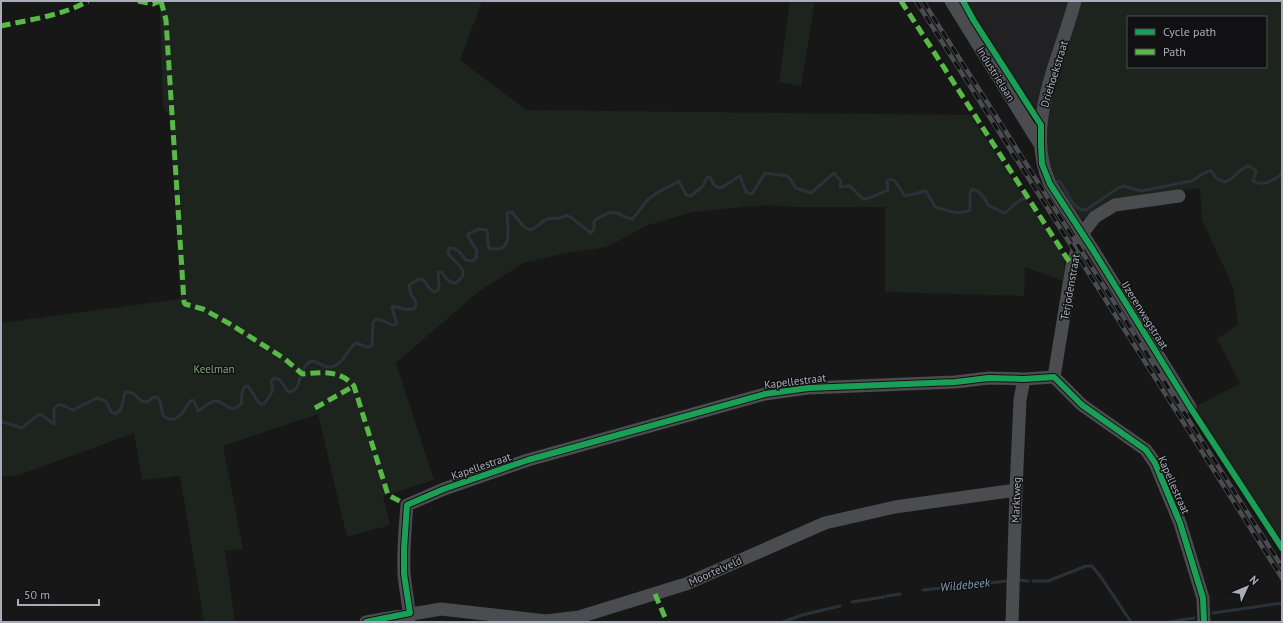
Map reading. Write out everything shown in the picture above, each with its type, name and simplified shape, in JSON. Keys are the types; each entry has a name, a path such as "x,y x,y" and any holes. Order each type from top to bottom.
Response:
{"street":[{"name":"Industrielaan","path":"951,1 1041,146"},
{"name":"Driehoekstraat","path":"1075,1 1043,105 1041,146 1042,164 1050,184 1082,234"},
{"name":"Terjodenstraat","path":"1054,377 1072,266 1082,234 1095,217 1115,205 1179,196"},
{"name":"IJzerenwegstraat","path":"1082,234 1190,407"},
{"name":"Kapellestraat","path":"410,618 404,574 407,505 444,489 528,460 765,394 808,388 954,382 989,378 1024,379 1054,377 1082,405 1146,450 1155,463 1180,523 1203,598 1204,622"},
{"name":"Marktweg","path":"1012,622 1020,400 1024,379"},
{"name":"Moortelveld","path":"410,618 441,608 546,621 579,618 686,584 825,523 896,507 1016,490"},
{"path":"366,622 410,618"}],"shaded area":[{"path":"967,1 1070,1 1038,104 1035,109 1027,99 986,34"}],"green space":[{"name":"Keelman","path":"156,1 482,1 460,60 526,110 970,115 1065,258 1063,281 1025,267 1024,296 885,292 885,207 796,207 767,205 693,212 648,225 607,247 566,253 523,263 478,292 396,363 434,480 383,496 390,525 347,537 318,414 223,446 243,549 225,551 235,622 204,622 180,476 142,480 134,433 19,475 1,477 1,323 180,299 170,116 163,107 160,10"},
{"path":"790,1 815,1 801,86 779,82"},
{"path":"1079,1 1282,1 1282,553 1190,410 1240,383 1217,339 1238,324 1233,287 1202,220 1200,188 1130,199 1121,196 1107,203 1086,220 1076,217 1050,176 1044,136 1047,110"}],"waterway":[{"path":"1055,182 1059,181 1076,207 1086,210 1123,186 1141,191 1191,181 1208,171 1211,171 1217,179 1225,182 1248,166 1256,172 1253,181 1257,183 1268,182 1282,174"},
{"path":"302,372 309,362 312,361 327,367 335,366 356,343 367,347 372,346 373,322 376,319 394,325 397,323 392,307 394,306 403,309 411,309 416,306 416,302 411,294 409,285 417,280 422,279 434,292 438,290 439,286 438,272 442,272 449,281 456,283 461,278 463,271 448,253 449,248 457,250 466,260 473,261 476,258 477,251 468,237 468,234 479,229 487,230 489,248 497,249 503,247 508,238 507,213 512,212 524,227 530,230 547,219 557,219 566,215 591,233 594,229 594,221 601,216 613,213 632,219 652,196 679,181 686,195 691,196 703,186 707,177 710,177 714,185 719,188 725,186 740,176 746,192 752,194 765,173 788,176 796,188 811,193 834,173 841,181 840,187 850,186 863,199 888,190 887,181 891,179 895,181 905,196 926,191 935,207 957,212 966,212 970,210 970,194 972,189 982,195 988,205 1004,213 1016,203 1026,198"},
{"path":"1,423 3,422 22,428 38,415 42,415 54,424 54,409 58,405 62,405 73,410 97,398 106,401 111,412 115,414 120,410 125,392 134,394 141,401 148,402 152,398 157,397 161,402 164,416 168,419 173,419 179,416 192,400 194,401 198,411 215,401 218,401 230,408 237,407 241,404 244,387 248,386 259,403 265,403 273,390 271,381 274,378 280,381 288,392 291,392 298,386 301,374"},
{"name":"Wildebeek","path":"1033,581 1048,581 1086,566 1092,566 1131,622"},
{"name":"Wildebeek","path":"1018,580 1028,581"},
{"name":"Wildebeek","path":"923,590 1008,581"},
{"name":"Wildebeek","path":"887,596 900,594"},
{"name":"Wildebeek","path":"852,602 884,597"},
{"name":"Wildebeek","path":"1213,613 1282,603"},
{"name":"Wildebeek","path":"783,622 802,615 840,606"},
{"name":"Wildebeek","path":"1169,622 1194,618"}],"railway":[{"path":"916,1 1282,578"},
{"path":"923,1 1282,567"}],"marked path":[{"path":"1,26 68,10 88,1"},
{"path":"138,1 153,4 160,1"},
{"path":"161,1 166,20 184,302 185,304 203,309 230,324 285,359 303,374 331,373 343,377 349,381 354,386 388,495 407,505"},
{"path":"901,1 1072,266"},
{"path":"315,408 354,386"},
{"path":"655,594 667,622"}],"cycle path":[{"path":"963,1 974,21 1041,125 1042,164 1050,184 1093,250 1190,407 1282,548"},
{"path":"366,622 410,613 404,574 407,505 444,489 528,460 765,394 808,388 955,382 989,378 1024,379 1054,377 1082,405 1146,450 1155,463 1180,523 1203,598 1204,622"}]}
